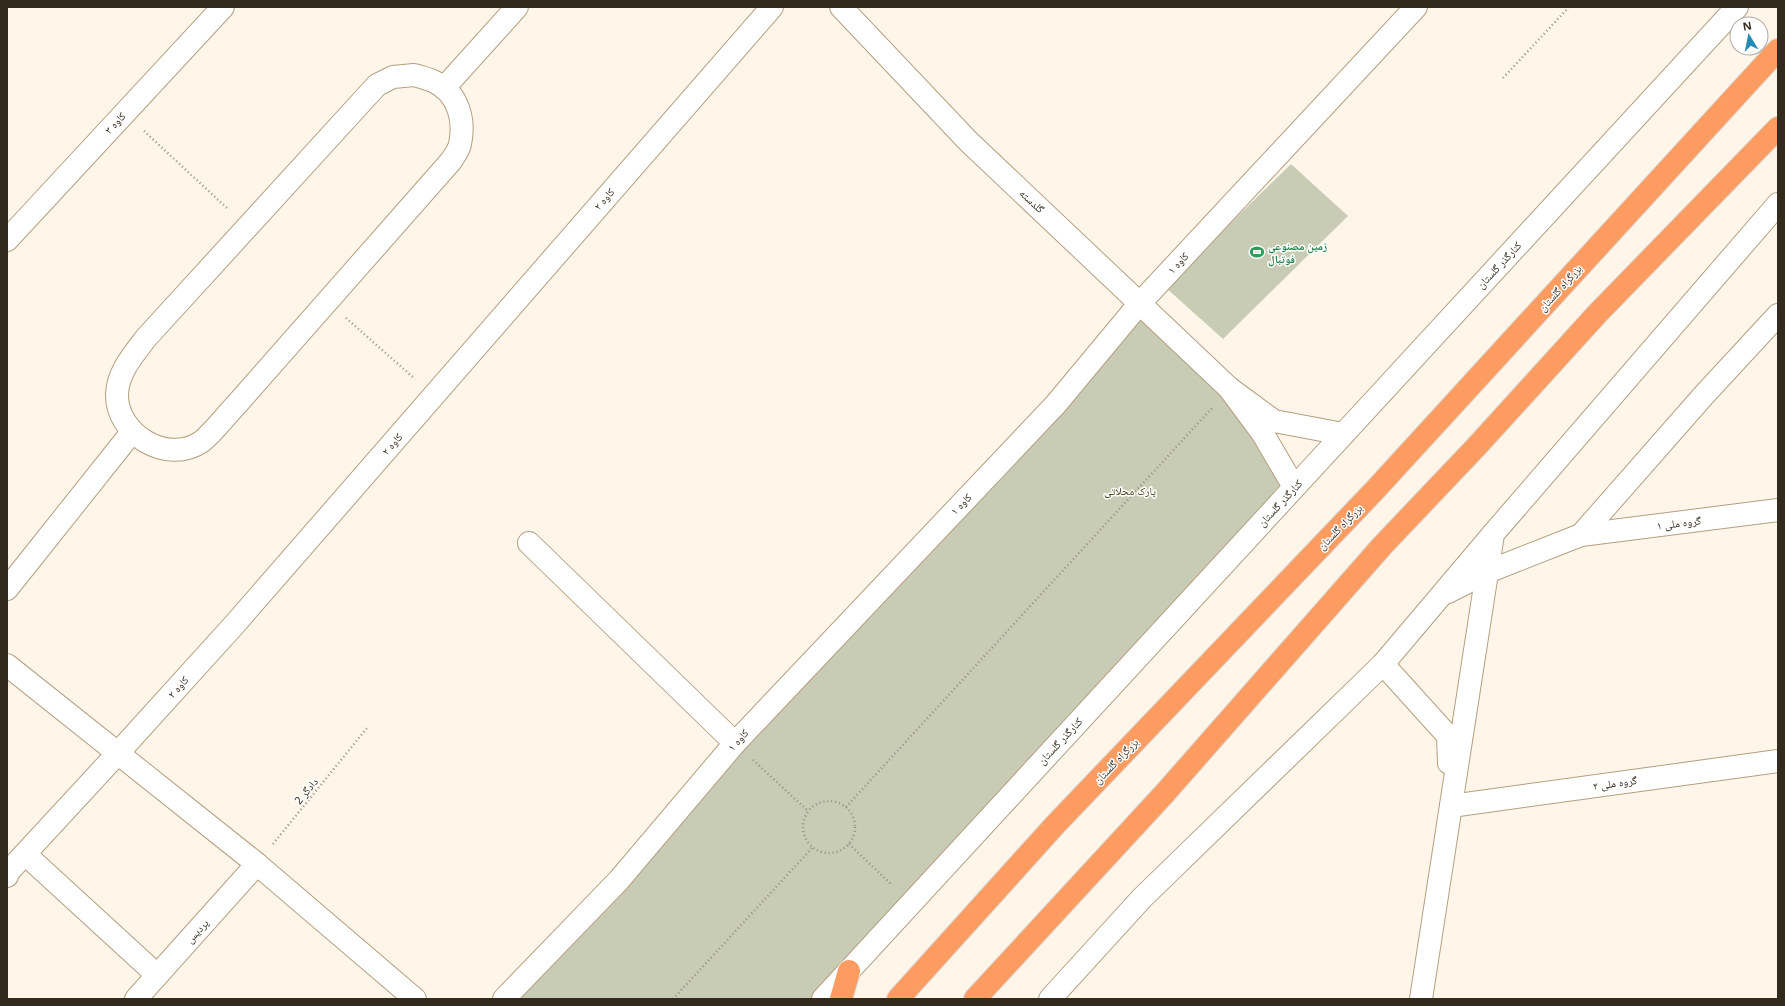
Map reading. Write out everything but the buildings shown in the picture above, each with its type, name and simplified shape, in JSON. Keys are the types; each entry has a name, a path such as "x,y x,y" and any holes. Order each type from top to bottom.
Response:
{"highway":[{"name":"بزرگراه گلستان","path":"898,999 1055,825 1375,490 1778,50"},
{"path":"975,999 1165,793 1382,546 1477,446 1597,314 1778,128"},
{"path":"841,999 849,970"}],"street":[{"name":"کاوه ۳","path":"7,240 223,7"},
{"path":"444,88 517,7"},
{"name":"کاوه ۲","path":"7,876 9,871 234,625 772,7"},
{"name":"گلدسته","path":"842,7 968,141 1229,388"},
{"name":"کاوه ۱","path":"504,999 619,880 735,743 1056,404 1140,303 1416,7"},
{"name":"کنارگذر گلستان","path":"823,999 912,904 938,872 1737,7"},
{"path":"414,75 435,82 444,88 454,99 459,109 463,126 460,146 451,161 328,302 201,442 187,448 172,449 156,447 143,441 132,432 120,412 117,394 121,372 146,338 377,86 393,77 414,75"},
{"path":"1050,999 1142,898 1383,664 1493,534 1778,204"},
{"path":"1440,596 1487,572 1581,535 1699,401 1778,315"},
{"path":"1229,388 1274,422 1343,434"},
{"path":"1229,388 1263,434 1294,487"},
{"path":"7,588 132,432"},
{"name":"گروه ملی ۱","path":"1581,535 1778,510"},
{"path":"1421,999 1493,534"},
{"path":"529,543 735,743"},
{"path":"1383,664 1448,736 1451,806"},
{"path":"7,665 257,864 415,999"},
{"name":"گروه ملی ۲","path":"1451,806 1778,761"},
{"path":"25,854 157,975"},
{"name":"پردیس","path":"136,999 257,864"}],"path":[{"path":"1503,78 1570,7"},
{"path":"124,113 247,227"},
{"path":"328,302 434,396"},
{"path":"846,807 1229,388"},
{"name":"دادگر 2","path":"257,864 367,728"},
{"path":"735,743 808,811"},
{"path":"827,801 837,802 846,807 852,815 856,825 854,836 849,844 842,851 831,854 821,853 812,848 806,840 803,830 804,820 808,811 817,804 827,801"},
{"path":"849,844 912,904"},
{"path":"673,999 812,848"}],"green space":[{"name":"زمین مصنوعی فوتبال","path":"1291,164 1348,216 1223,339 1165,287"},
{"name":"پارک محلاتی","path":"1140,303 1263,434 1294,487 824,999 516,999"}],"place":[{"name":"زمین مصنوعی فوتبال","path":"1257,252"}]}
